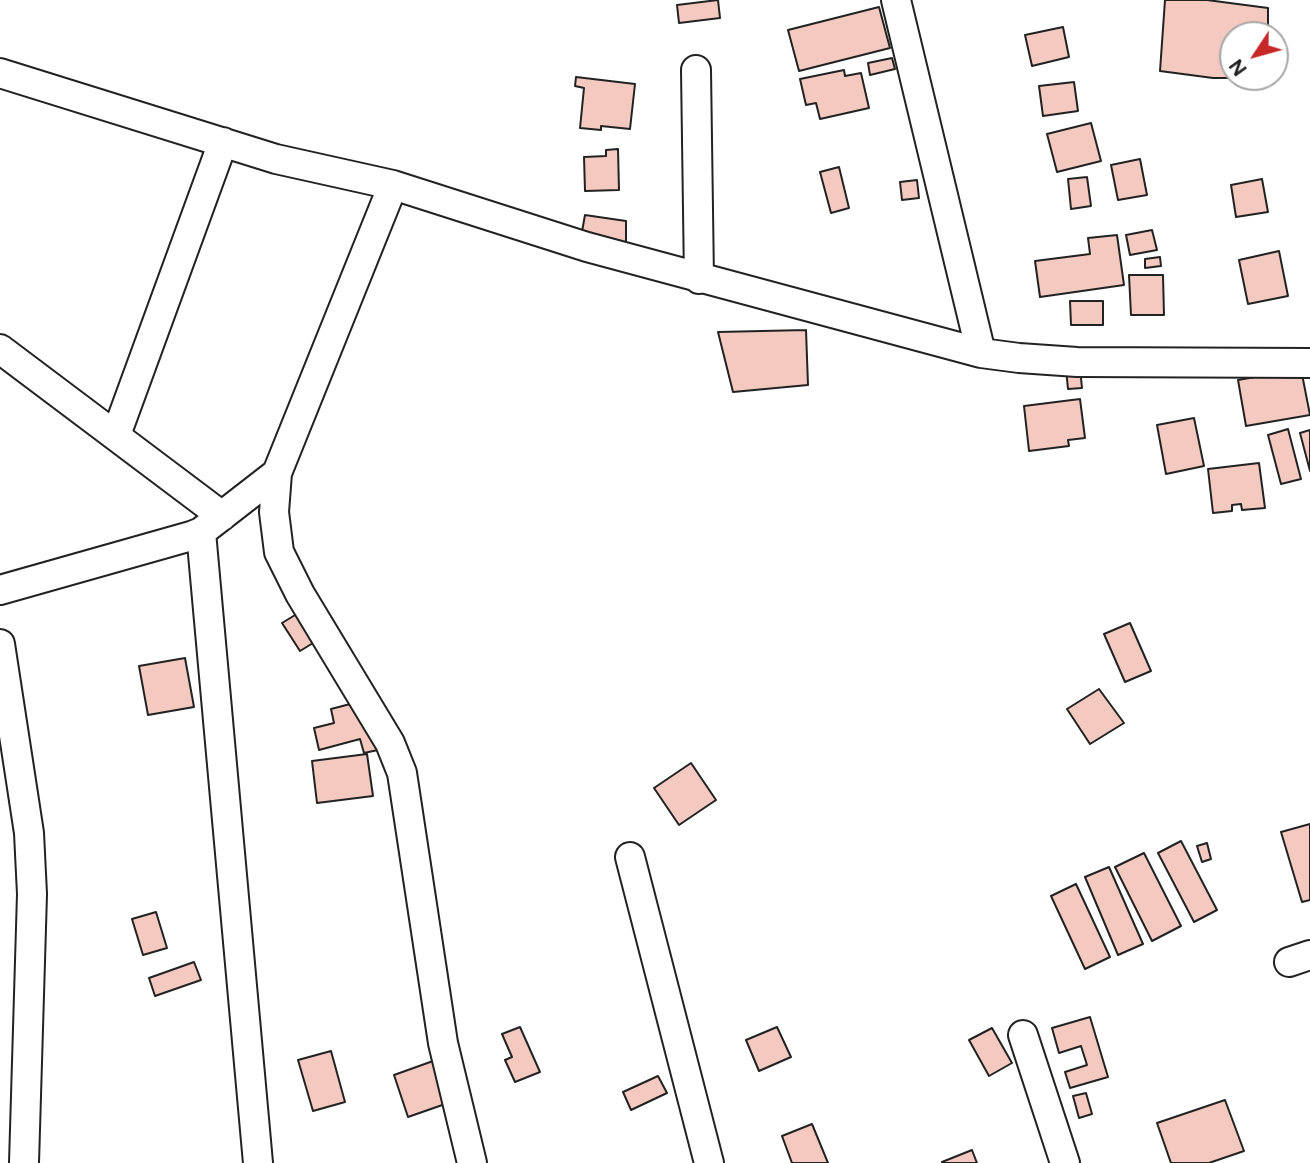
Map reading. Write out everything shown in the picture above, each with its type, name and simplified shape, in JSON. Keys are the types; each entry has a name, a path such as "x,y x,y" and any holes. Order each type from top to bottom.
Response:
{"street":[{"path":"896,0 981,353"},
{"path":"696,70 699,279"},
{"path":"0,73 276,159 393,186 699,279 981,353 1077,362 1310,363"},
{"path":"116,435 223,142"},
{"path":"393,186 277,473 274,512 279,552 300,594 390,743 402,773 443,1044 472,1163"},
{"path":"0,349 116,435 212,524 258,1163"},
{"path":"0,590 182,539 212,524 277,473"},
{"path":"0,644 29,833 32,894 24,1163"},
{"path":"630,857 709,1163"},
{"path":"1023,1035 1065,1163"}],"building":[{"path":"718,0 720,18 679,23 677,5"},
{"path":"1165,0 1207,0 1268,8 1268,21 1219,21 1219,78 1160,71"},
{"path":"879,7 890,48 799,71 788,30"},
{"path":"1063,27 1069,57 1032,66 1025,35"},
{"path":"892,58 895,69 870,75 868,63"},
{"path":"844,70 845,76 861,73 869,108 820,119 816,103 806,105 800,79"},
{"path":"576,77 635,84 630,129 601,126 601,130 580,128 584,88 575,86"},
{"path":"1074,82 1078,111 1043,116 1039,86"},
{"path":"1091,123 1101,161 1057,172 1047,134"},
{"path":"618,149 619,190 585,191 584,157 606,156 606,150"},
{"path":"1140,159 1147,195 1118,200 1111,165"},
{"path":"839,167 849,208 831,213 820,172"},
{"path":"1087,177 1091,206 1071,209 1068,179"},
{"path":"1262,179 1268,212 1236,217 1231,185"},
{"path":"917,180 919,198 902,200 900,182"},
{"path":"585,215 626,221 626,243 581,237"},
{"path":"1152,230 1157,250 1130,255 1126,235"},
{"path":"1117,235 1124,285 1040,297 1035,261 1090,254 1088,238"},
{"path":"1279,251 1288,296 1248,304 1239,260"},
{"path":"1160,257 1161,266 1145,268 1145,259"},
{"path":"1129,275 1163,275 1164,315 1131,315"},
{"path":"1070,301 1103,301 1103,325 1071,325"},
{"path":"806,330 808,385 733,392 718,332"},
{"path":"1080,368 1082,388 1068,389 1066,369"},
{"path":"1301,369 1310,415 1246,426 1238,380"},
{"path":"1080,399 1085,438 1068,440 1069,446 1029,451 1024,406"},
{"path":"1194,418 1204,466 1166,474 1157,425"},
{"path":"1288,429 1301,479 1281,484 1268,435"},
{"path":"1310,430 1310,471 1300,433"},
{"path":"1259,463 1265,508 1242,510 1241,504 1232,505 1232,511 1213,513 1208,469"},
{"path":"300,612 318,640 300,651 282,623"},
{"path":"1130,623 1151,671 1125,682 1104,634"},
{"path":"185,658 194,707 148,715 139,666"},
{"path":"1099,689 1124,723 1090,744 1067,709"},
{"path":"354,703 358,717 368,715 378,750 364,753 360,739 319,750 314,728 334,723 331,709"},
{"path":"367,754 373,796 317,803 312,761"},
{"path":"691,763 716,800 679,825 654,788"},
{"path":"1310,824 1310,900 1302,902 1281,832"},
{"path":"1181,841 1217,910 1194,922 1158,853"},
{"path":"1207,843 1211,859 1202,862 1197,846"},
{"path":"1144,853 1181,926 1152,941 1115,867"},
{"path":"1109,867 1143,944 1118,955 1085,877"},
{"path":"1076,884 1110,957 1085,969 1051,896"},
{"path":"156,912 167,948 143,955 132,919"},
{"path":"194,962 201,980 155,996 149,978"},
{"path":"1090,1017 1108,1077 1070,1088 1065,1072 1087,1065 1081,1046 1059,1053 1052,1028"},
{"path":"520,1027 540,1072 515,1082 505,1060 512,1057 502,1034"},
{"path":"777,1027 791,1057 759,1071 746,1040"},
{"path":"992,1028 1012,1063 989,1076 969,1040"},
{"path":"331,1051 345,1102 313,1111 298,1060"},
{"path":"433,1061 448,1103 408,1117 394,1075"},
{"path":"658,1076 667,1093 631,1110 623,1092"},
{"path":"1086,1093 1092,1114 1079,1118 1073,1096"},
{"path":"1225,1100 1244,1151 1209,1163 1171,1163 1157,1123"},
{"path":"812,1124 828,1163 792,1163 782,1136"},
{"path":"972,1150 977,1163 942,1162"}]}
